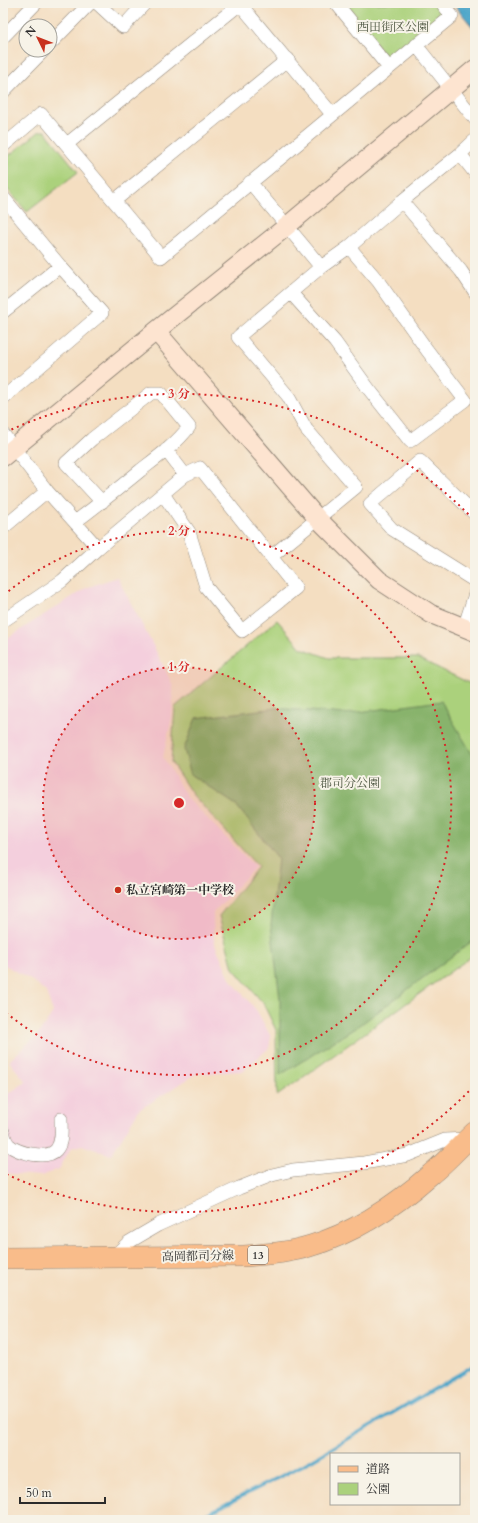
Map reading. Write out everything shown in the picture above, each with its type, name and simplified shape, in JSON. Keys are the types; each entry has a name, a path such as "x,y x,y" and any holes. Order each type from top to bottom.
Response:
{"main road":[{"name":"高岡都司分線","path":"3,1258 244,1256 276,1253 310,1246 339,1235 373,1218 407,1195 432,1174 471,1136"}],"street":[{"path":"3,37 36,3"},
{"path":"58,36 90,3"},
{"path":"97,3 123,27 145,3"},
{"path":"336,3 390,68"},
{"path":"3,146 41,114 161,257 452,16 442,3"},
{"path":"67,144 240,4 332,114"},
{"path":"416,45 475,119"},
{"path":"3,92 36,58"},
{"path":"114,201 288,60"},
{"path":"9,453 156,331 287,226 475,69"},
{"path":"272,556 356,487 306,429 288,396 238,337 321,267 349,247 475,140"},
{"path":"460,154 475,173"},
{"path":"250,182 321,267"},
{"path":"3,197 60,266 102,313 3,398"},
{"path":"402,201 461,271 475,292"},
{"path":"291,293 335,342 368,388 410,441 465,400 427,350 378,280 349,247"},
{"path":"5,306 60,266"},
{"path":"156,331 318,519 379,580 431,614 470,630 475,594"},
{"path":"75,522 102,502 166,450 181,437 189,426 161,393 151,393 92,439 66,463 102,502"},
{"path":"3,434 9,453 48,491 98,548"},
{"path":"166,450 185,475"},
{"path":"475,514 420,461 370,504 392,529 475,581"},
{"path":"3,620 62,581 98,548 185,475 200,468 272,556 296,588 242,631 206,587 189,532 164,494"},
{"path":"3,528 48,491"},
{"path":"3,1131 6,1140 14,1149 26,1153 44,1155 56,1150 61,1137 61,1119"},
{"path":"113,1257 129,1242 158,1225 239,1188 272,1175 293,1170 364,1163 408,1155 445,1140 471,1136"}],"shaded area":[{"name":"私立宮崎第一中学校","path":"117,577 173,686 172,717 163,757 187,798 255,867 213,913 214,942 231,980 257,1011 271,1037 269,1048 243,1071 196,1074 139,1110 111,1155 82,1145 71,1148 59,1169 41,1176 3,1173 3,1097 26,1082 9,1061 40,1032 53,1012 46,992 31,980 3,964 3,641 86,588"}],"green space":[{"name":"西田街区公園","path":"343,3 433,3 443,16 390,62"},
{"path":"40,131 45,131 78,172 27,212 3,184 3,160"},
{"name":"郡司分公園","path":"277,620 301,648 329,658 418,658 475,686 475,954 277,1096 276,1030 263,1003 233,968 219,916 258,867 192,794 171,762 175,707"},
{"name":"郡司分公園","path":"441,701 475,759 475,939 360,1025 280,1075 280,999 271,925 278,858 236,805 191,775 184,749 196,718 276,708 344,714"}],"water":[{"path":"453,3 475,3 475,30"}],"waterway":[{"path":"195,1520 303,1465 475,1365"}],"place":[{"name":"私立宮崎第一中学校","path":"118,890"}]}
